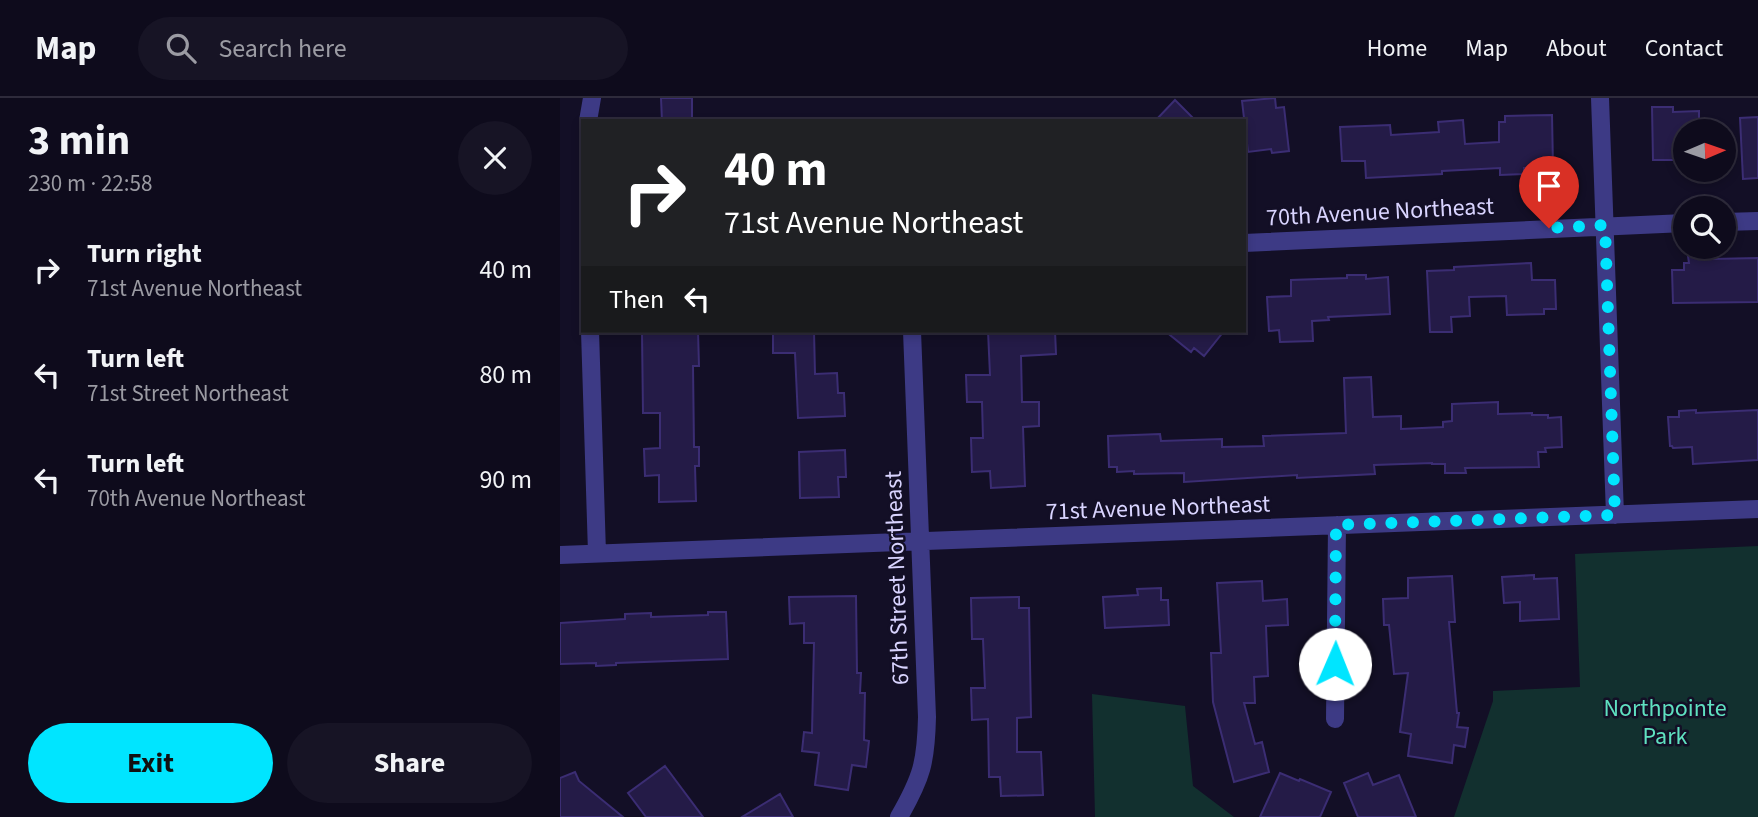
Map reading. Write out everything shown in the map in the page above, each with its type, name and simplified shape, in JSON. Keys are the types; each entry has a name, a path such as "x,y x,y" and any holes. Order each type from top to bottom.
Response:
{"street":[{"path":"588,119 592,98"},
{"path":"1600,98 1615,515"},
{"path":"1736,222 1758,221"},
{"name":"70th Avenue Northeast","path":"1246,243 1673,223"},
{"path":"590,333 597,553"},
{"name":"67th Street Northeast","path":"899,817 917,786 926,754 927,717 912,333"},
{"name":"71st Avenue Northeast","path":"560,555 1758,509"},
{"path":"1335,719 1336,525"}],"green space":[{"name":"Northpointe Park","path":"1758,546 1758,817 1454,817 1493,701 1493,691 1580,687 1575,554"},
{"path":"1092,694 1185,706 1193,786 1234,817 1095,817"}],"building":[{"path":"661,98 692,98 692,119 662,119"},
{"path":"1275,98 1276,108 1284,107 1289,151 1272,153 1271,149 1248,152 1242,101"},
{"path":"1175,100 1194,119 1157,119"},
{"path":"1652,107 1673,107 1673,112 1699,111 1699,119 1673,119 1673,160 1653,160"},
{"path":"1552,115 1553,167 1524,168 1524,174 1500,175 1500,168 1366,178 1365,161 1342,161 1340,127 1390,125 1391,135 1439,132 1438,122 1463,120 1465,144 1499,142 1499,122 1505,122 1505,116"},
{"path":"1758,117 1758,178 1743,179 1740,118"},
{"path":"1758,258 1758,302 1673,303 1672,270 1684,270 1684,263 1689,263 1688,259"},
{"path":"1531,263 1532,280 1555,280 1556,309 1544,309 1544,314 1507,315 1506,296 1469,297 1470,316 1451,317 1452,332 1430,332 1427,271"},
{"path":"1347,275 1366,275 1366,279 1388,277 1390,314 1328,317 1329,320 1312,321 1313,341 1280,342 1279,330 1269,331 1267,297 1291,296 1291,280 1347,278"},
{"path":"642,333 698,333 699,366 693,366 694,447 699,447 699,466 695,466 696,501 659,502 659,475 645,476 644,449 660,448 660,413 643,413"},
{"path":"773,333 814,333 815,374 837,373 838,393 844,393 845,416 798,418 795,353 773,353"},
{"path":"988,333 1055,333 1056,354 1021,356 1022,402 1039,402 1039,426 1023,427 1025,486 991,488 990,471 972,472 971,438 983,438 982,402 967,402 966,375 990,375"},
{"path":"1167,333 1222,333 1204,356 1194,348 1191,352"},
{"path":"1371,377 1373,417 1401,416 1401,429 1443,427 1443,422 1452,421 1452,404 1498,402 1498,414 1532,413 1548,415 1548,418 1561,417 1562,447 1545,448 1546,452 1538,452 1539,467 1465,468 1466,473 1445,473 1445,464 1432,463 1374,465 1375,474 1297,478 1297,475 1184,482 1184,473 1134,474 1134,471 1117,472 1117,467 1109,467 1108,436 1160,434 1161,441 1222,439 1222,447 1264,446 1263,436 1346,433 1344,378"},
{"path":"1696,410 1696,413 1758,410 1758,460 1693,464 1692,447 1670,446 1668,417 1679,417 1679,411"},
{"path":"845,450 846,477 838,477 839,497 800,498 799,452"},
{"path":"1534,575 1534,579 1557,578 1559,619 1520,621 1520,602 1504,603 1502,577"},
{"path":"1452,576 1455,622 1449,622 1459,713 1457,727 1468,728 1465,747 1454,745 1452,763 1408,756 1411,734 1400,732 1408,673 1394,674 1389,625 1384,625 1383,599 1408,598 1408,578"},
{"path":"1262,581 1263,601 1287,599 1288,625 1266,626 1268,676 1254,677 1255,703 1244,703 1255,744 1262,742 1269,772 1234,782 1213,702 1211,653 1221,653 1217,583"},
{"path":"1161,588 1161,600 1168,600 1169,625 1105,628 1103,597 1138,595 1137,589"},
{"path":"856,596 857,673 861,673 860,693 865,693 864,740 869,741 866,767 852,765 848,790 815,785 819,753 802,751 804,732 812,733 814,643 804,643 804,623 790,624 789,597"},
{"path":"1019,597 1019,608 1029,608 1031,717 1017,718 1017,752 1041,752 1043,795 1001,796 1000,777 989,777 988,719 972,720 971,688 985,688 983,639 972,639 971,598"},
{"path":"708,612 726,612 728,659 596,666 596,663 560,664 560,623 625,619 625,614 651,613 651,617 708,615"},
{"path":"665,766 703,817 646,817 628,793"},
{"path":"575,772 579,781 623,817 560,817 560,778"},
{"path":"1280,773 1331,792 1320,817 1260,817"},
{"path":"1368,773 1373,785 1399,775 1416,817 1358,817 1344,783"},
{"path":"780,794 793,817 742,817"}],"route":[{"path":"1335,664 1336,525 1615,515 1605,225 1549,228"}]}
